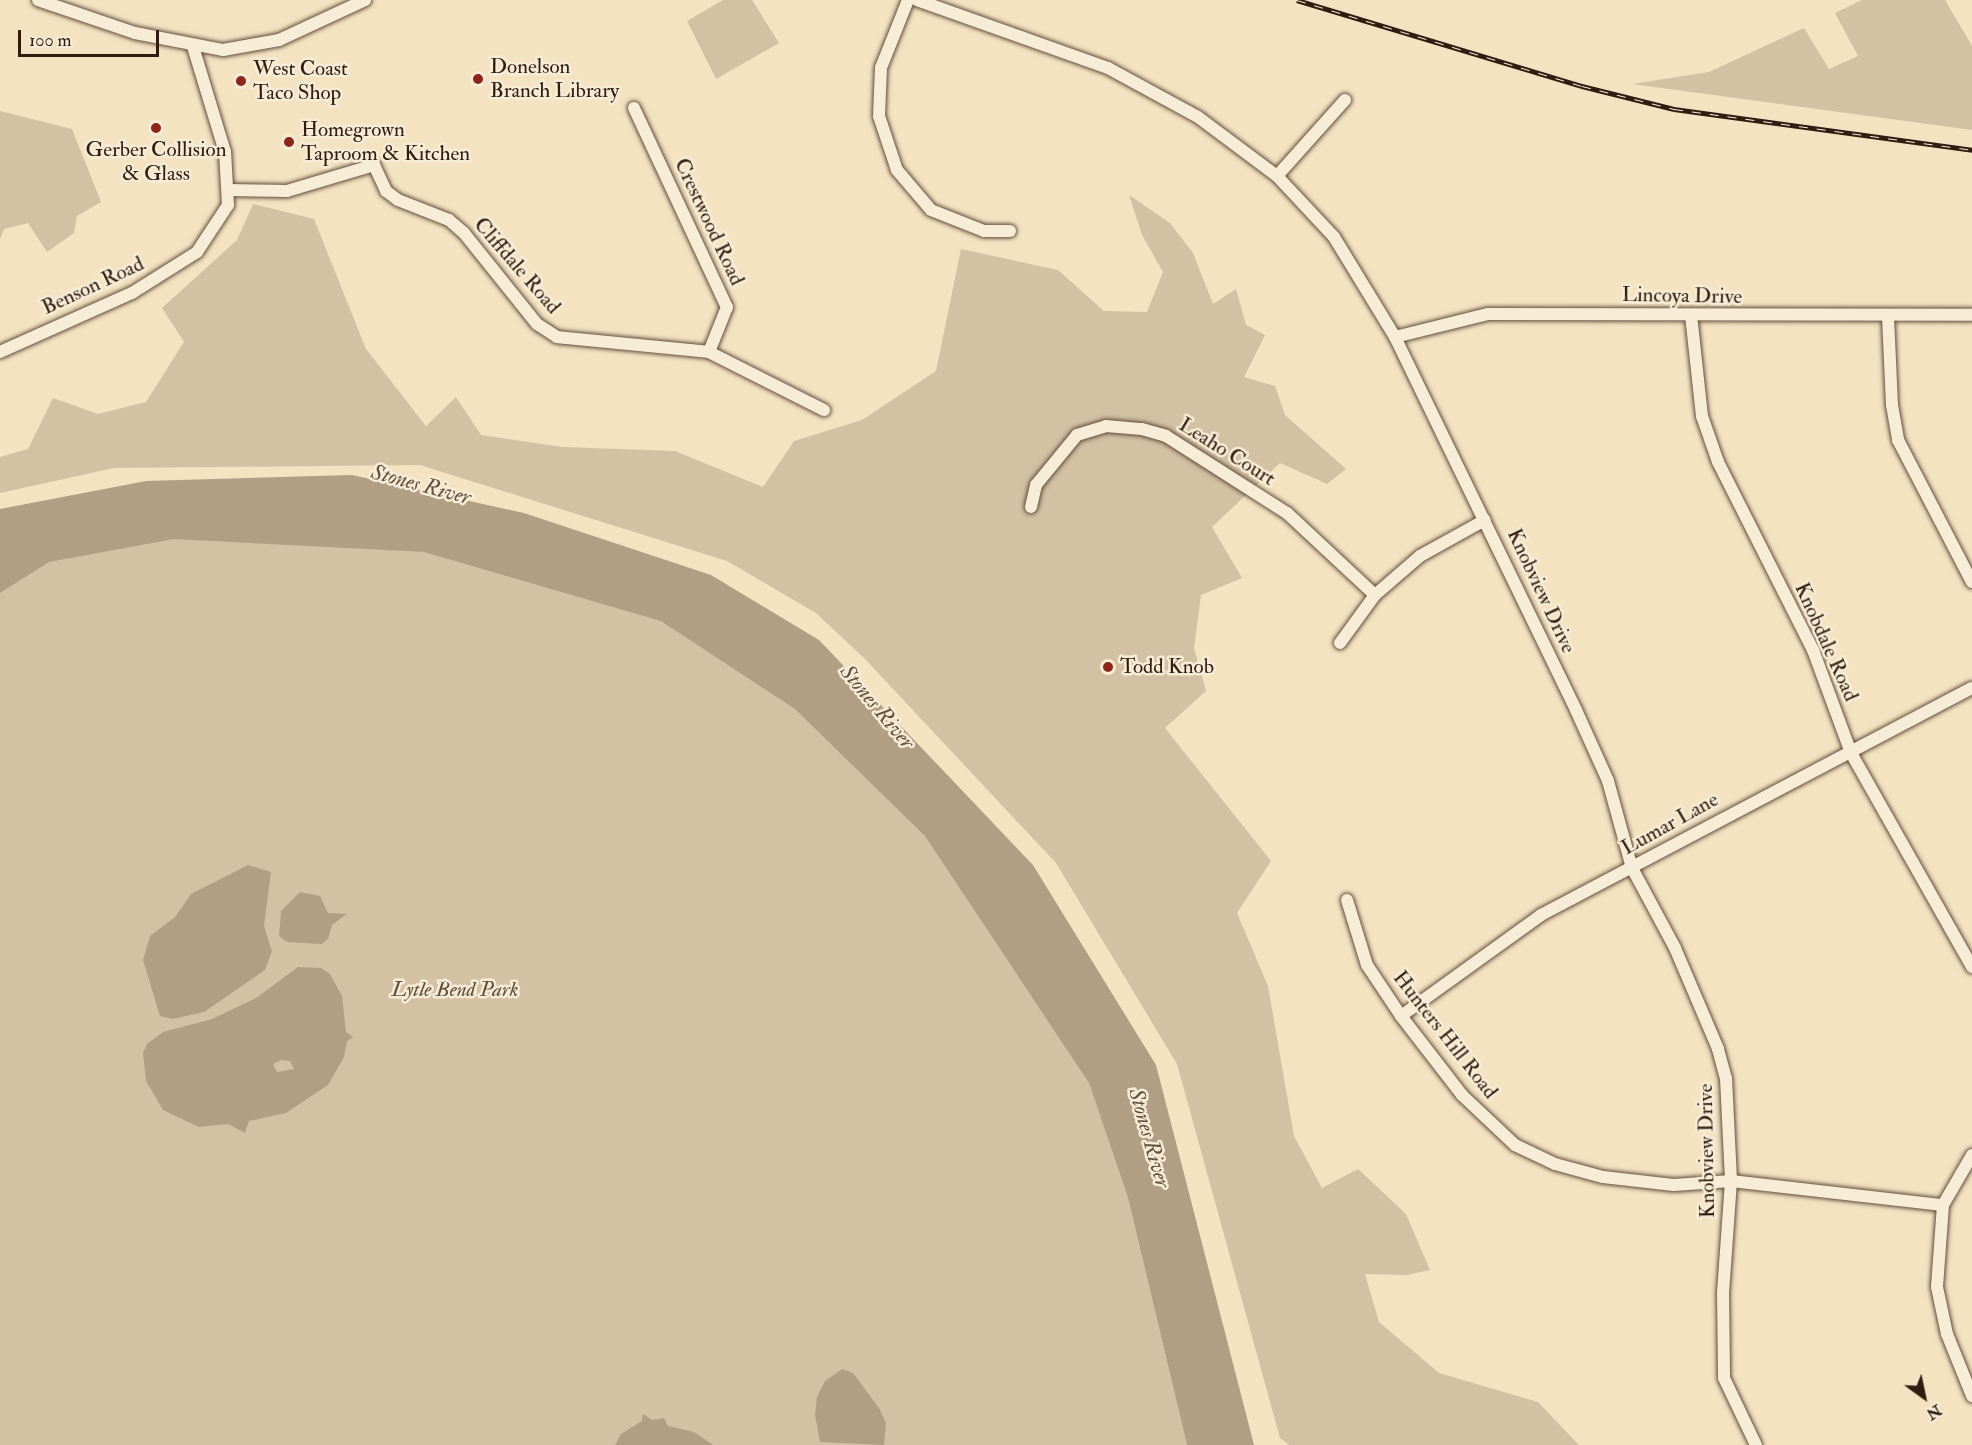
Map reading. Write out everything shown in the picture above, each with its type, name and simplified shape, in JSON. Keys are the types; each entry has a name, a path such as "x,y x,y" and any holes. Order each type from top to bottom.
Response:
{"street":[{"path":"38,0 98,23 193,47 223,50 257,46 341,5 365,0"},
{"path":"908,0 881,68 879,117 897,170 932,210 984,231 1010,231"},
{"name":"Knobview Drive","path":"917,0 1108,68 1198,117 1276,176 1334,237 1395,337 1485,520 1608,781 1632,868 1675,948 1718,1049 1726,1078 1731,1181 1723,1292 1724,1378 1756,1445"},
{"name":"Benson Road","path":"0,352 132,293 197,252 228,205 225,152 193,47"},
{"path":"1276,176 1346,100"},
{"name":"Crestwood Road","path":"634,108 728,307 709,352"},
{"name":"Cliffdale Road","path":"228,190 287,191 374,165 386,191 398,200 448,220 464,233 537,324 557,338 709,352 824,410"},
{"name":"Lincoya Drive","path":"1395,337 1488,314 1888,317 1972,315"},
{"name":"Knobdale Road","path":"1691,315 1702,416 1718,462 1813,650 1851,753 1972,967"},
{"path":"1888,317 1892,405 1898,440 1972,582"},
{"name":"Leaho Court","path":"1031,507 1036,485 1077,435 1106,426 1142,429 1166,436 1287,513 1375,595"},
{"path":"1340,643 1375,595 1420,556 1485,520"},
{"name":"Lumar Lane","path":"1401,1017 1541,915 1972,688"},
{"name":"Hunters Hill Road","path":"1347,900 1367,964 1401,1017 1462,1095 1515,1145 1554,1164 1603,1177 1674,1185 1731,1181 1943,1205"},
{"path":"1972,1155 1943,1205 1937,1287 1947,1334 1972,1396"}],"green space":[{"path":"723,0 752,0 779,43 716,79 687,21"},
{"path":"1862,0 1945,0 1972,46 1972,130 1632,84 1709,72 1804,28 1829,69 1858,56 1835,13"},
{"path":"0,111 72,129 101,202 77,216 74,233 47,252 28,223 4,229 0,239"},
{"path":"1129,195 1170,223 1193,253 1213,304 1236,289 1246,325 1265,335 1244,377 1275,386 1285,415 1346,469 1327,484 1280,463 1212,527 1242,578 1201,595 1194,648 1206,691 1165,728 1271,861 1237,913 1268,986 1294,1136 1322,1188 1358,1169 1406,1214 1430,1270 1407,1275 1365,1274 1379,1322 1439,1373 1538,1402 1579,1445 1289,1445 1280,1438 1177,1064 1056,863 865,659 816,613 727,561 420,465 114,468 0,493 0,457 28,449 53,398 98,414 146,402 184,342 162,308 237,240 253,204 314,219 366,349 426,426 456,397 481,435 563,447 675,451 763,487 794,441 862,420 936,371 961,249 1058,270 1104,311 1147,312 1163,272 1142,235"},
{"name":"Lytle Bend Park","path":"341,486 828,678 1089,1083 1128,1198 1187,1445 0,1445 0,518"}],"water":[{"name":"Stones River","path":"352,475 524,513 711,575 819,640 1033,865 1156,1065 1254,1445 1187,1445 1128,1198 1089,1083 925,836 795,709 661,621 424,552 174,539 49,562 0,593 0,509 146,481"},
{"path":"248,865 271,872 264,926 272,951 265,970 204,1012 173,1019 160,1016 143,960 150,936 175,917 191,894"},
{"path":"300,892 320,896 328,913 347,914 332,925 328,939 322,944 287,942 279,936 281,911"},
{"path":"298,967 321,968 330,974 342,996 346,1032 353,1037 347,1041 344,1057 328,1085 286,1113 249,1121 245,1133 228,1124 199,1127 163,1110 146,1081 143,1053 147,1044 163,1032 212,1019 256,998","holes":["281,1060 290,1061 294,1069 277,1072 273,1064"]},
{"path":"842,1369 853,1373 879,1408 886,1423 884,1445 820,1442 815,1415 817,1397 825,1381"},
{"path":"643,1414 652,1420 664,1418 668,1426 694,1432 713,1445 615,1445 621,1434 642,1421"}],"railway":[{"path":"1297,0 1582,86 1674,109 1972,150"}],"place":[{"name":"Donelson Branch Library","path":"478,79"},
{"name":"West Coast Taco Shop","path":"241,81"},
{"name":"Gerber Collision & Glass","path":"156,128"},
{"name":"Homegrown Taproom & Kitchen","path":"289,142"},
{"name":"Todd Knob","path":"1108,667"}]}
